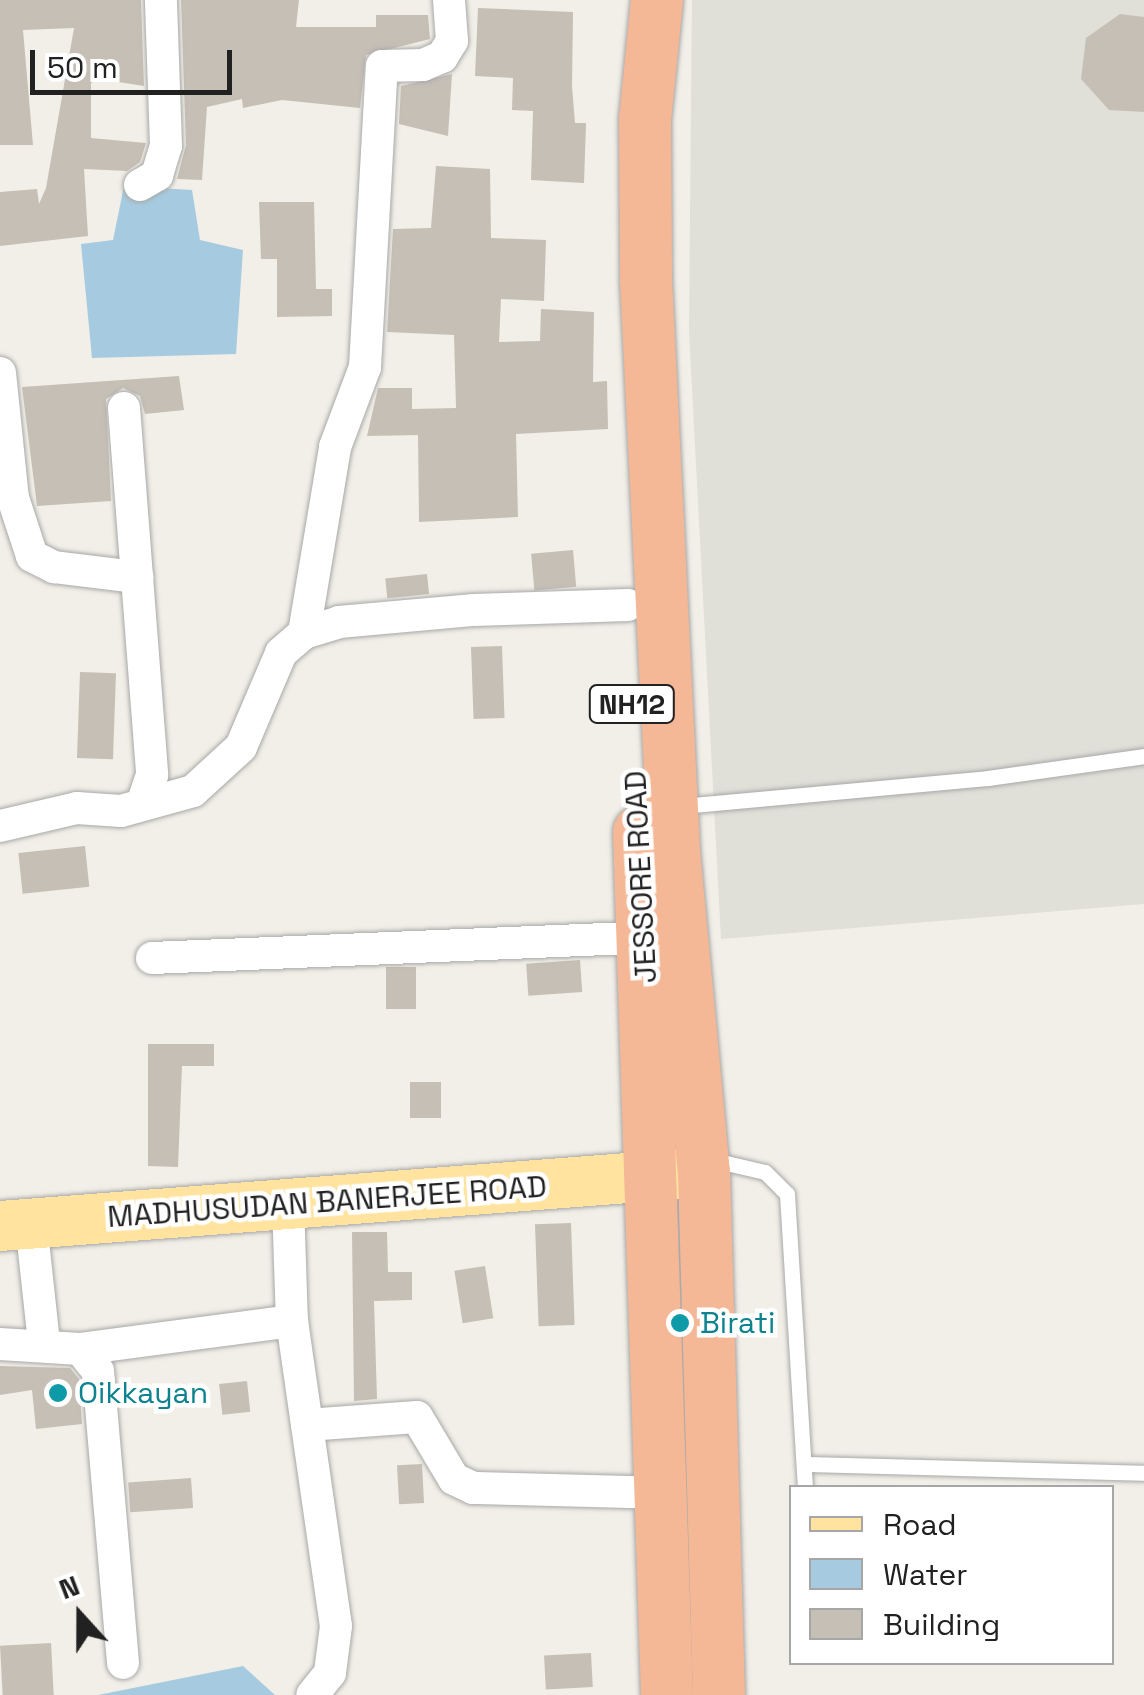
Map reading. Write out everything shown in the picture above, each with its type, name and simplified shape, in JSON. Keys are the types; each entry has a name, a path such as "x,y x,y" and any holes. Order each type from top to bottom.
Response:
{"highway":[{"name":"JESSORE ROAD","path":"624,0 611,128 609,230 644,937 679,1175 661,1493 667,1695"},
{"name":"NH12","path":"657,0 645,120 644,216 672,806 679,1175 719,1695"}],"main road":[{"name":"MADHUSUDAN BANERJEE ROAD","path":"16,1224 679,1175"}],"street":[{"path":"140,185 158,176 166,146 161,0"},
{"path":"304,634 335,447 364,368 382,66 423,65 442,57 452,40 449,0"},
{"path":"0,372 13,498 32,556 54,567 137,577"},
{"path":"124,408 152,775 143,801"},
{"path":"1,822 77,808 121,811 143,801 194,791 219,772 240,747 281,652 304,634 340,622 474,610 628,605"},
{"path":"152,958 644,937"},
{"path":"288,1203 292,1322 336,1626 330,1673 312,1695"},
{"path":"16,1224 44,1342"},
{"path":"0,1344 44,1342 80,1348 292,1322"},
{"path":"80,1348 92,1357 101,1386 123,1663"},
{"path":"306,1425 417,1417 454,1478 472,1488 661,1493"}],"lane":[{"path":"672,806 988,778 1144,756"},
{"path":"679,1175 722,1162 775,1178 787,1194 804,1485"},
{"path":"805,1464 1144,1473"}],"shaded area":[{"path":"692,0 1144,0 1144,904 721,939 689,331"}],"water":[{"path":"124,186 192,190 200,240 243,250 236,354 92,358 81,244 113,240"},
{"path":"243,1666 275,1695 98,1695"}],"building":[{"path":"0,0 141,0 144,86 99,79 91,83 91,138 146,143 140,162 127,171 84,169 88,236 0,246 0,192 37,189 39,204 46,188 74,28 23,30 33,145 0,145"},
{"path":"181,0 299,0 296,27 376,27 376,15 428,15 430,39 366,55 360,108 282,100 243,108 242,99 207,107 202,180 177,179 186,145"},
{"path":"478,8 573,12 575,123 586,123 584,183 531,180 533,111 512,110 513,78 475,76"},
{"path":"1120,14 1144,17 1144,112 1109,110 1081,79 1086,38"},
{"path":"452,74 448,136 399,124 401,86"},
{"path":"436,166 490,169 491,238 546,240 544,301 501,299 499,342 540,341 541,309 594,312 593,382 607,381 608,429 516,434 518,517 419,522 418,435 367,436 378,388 412,388 412,409 456,408 454,335 387,332 393,229 431,228"},
{"path":"259,202 314,202 316,289 332,289 332,316 277,317 277,259 261,259"},
{"path":"179,376 184,410 145,414 140,396 123,388 106,399 111,501 37,506 22,387"},
{"path":"573,550 576,587 534,591 531,554"},
{"path":"427,574 429,594 387,598 385,578"},
{"path":"502,646 505,718 474,719 471,647"},
{"path":"80,672 116,673 113,759 77,758"},
{"path":"85,846 89,887 23,894 18,853"},
{"path":"580,960 582,992 528,996 526,964"},
{"path":"386,967 416,967 416,1009 386,1009"},
{"path":"148,1044 214,1044 214,1066 182,1066 178,1167 148,1166"},
{"path":"410,1082 441,1082 441,1118 410,1118"},
{"path":"571,1223 575,1325 539,1326 535,1224"},
{"path":"352,1232 387,1232 388,1272 412,1272 412,1300 374,1301 377,1399 354,1401"},
{"path":"485,1266 493,1318 463,1323 454,1271"},
{"name":"Oikkayan","path":"0,1366 70,1368 79,1379 82,1424 36,1429 32,1390 0,1395"},
{"path":"247,1381 250,1412 222,1415 219,1384"},
{"path":"422,1464 424,1503 399,1504 397,1465"},
{"path":"191,1478 193,1508 130,1512 128,1482"},
{"path":"51,1643 54,1695 3,1695 0,1646"},
{"path":"591,1653 593,1687 546,1689 544,1655"}],"place":[{"name":"Birati","path":"680,1323"},
{"name":"Oikkayan","path":"58,1393"}]}
